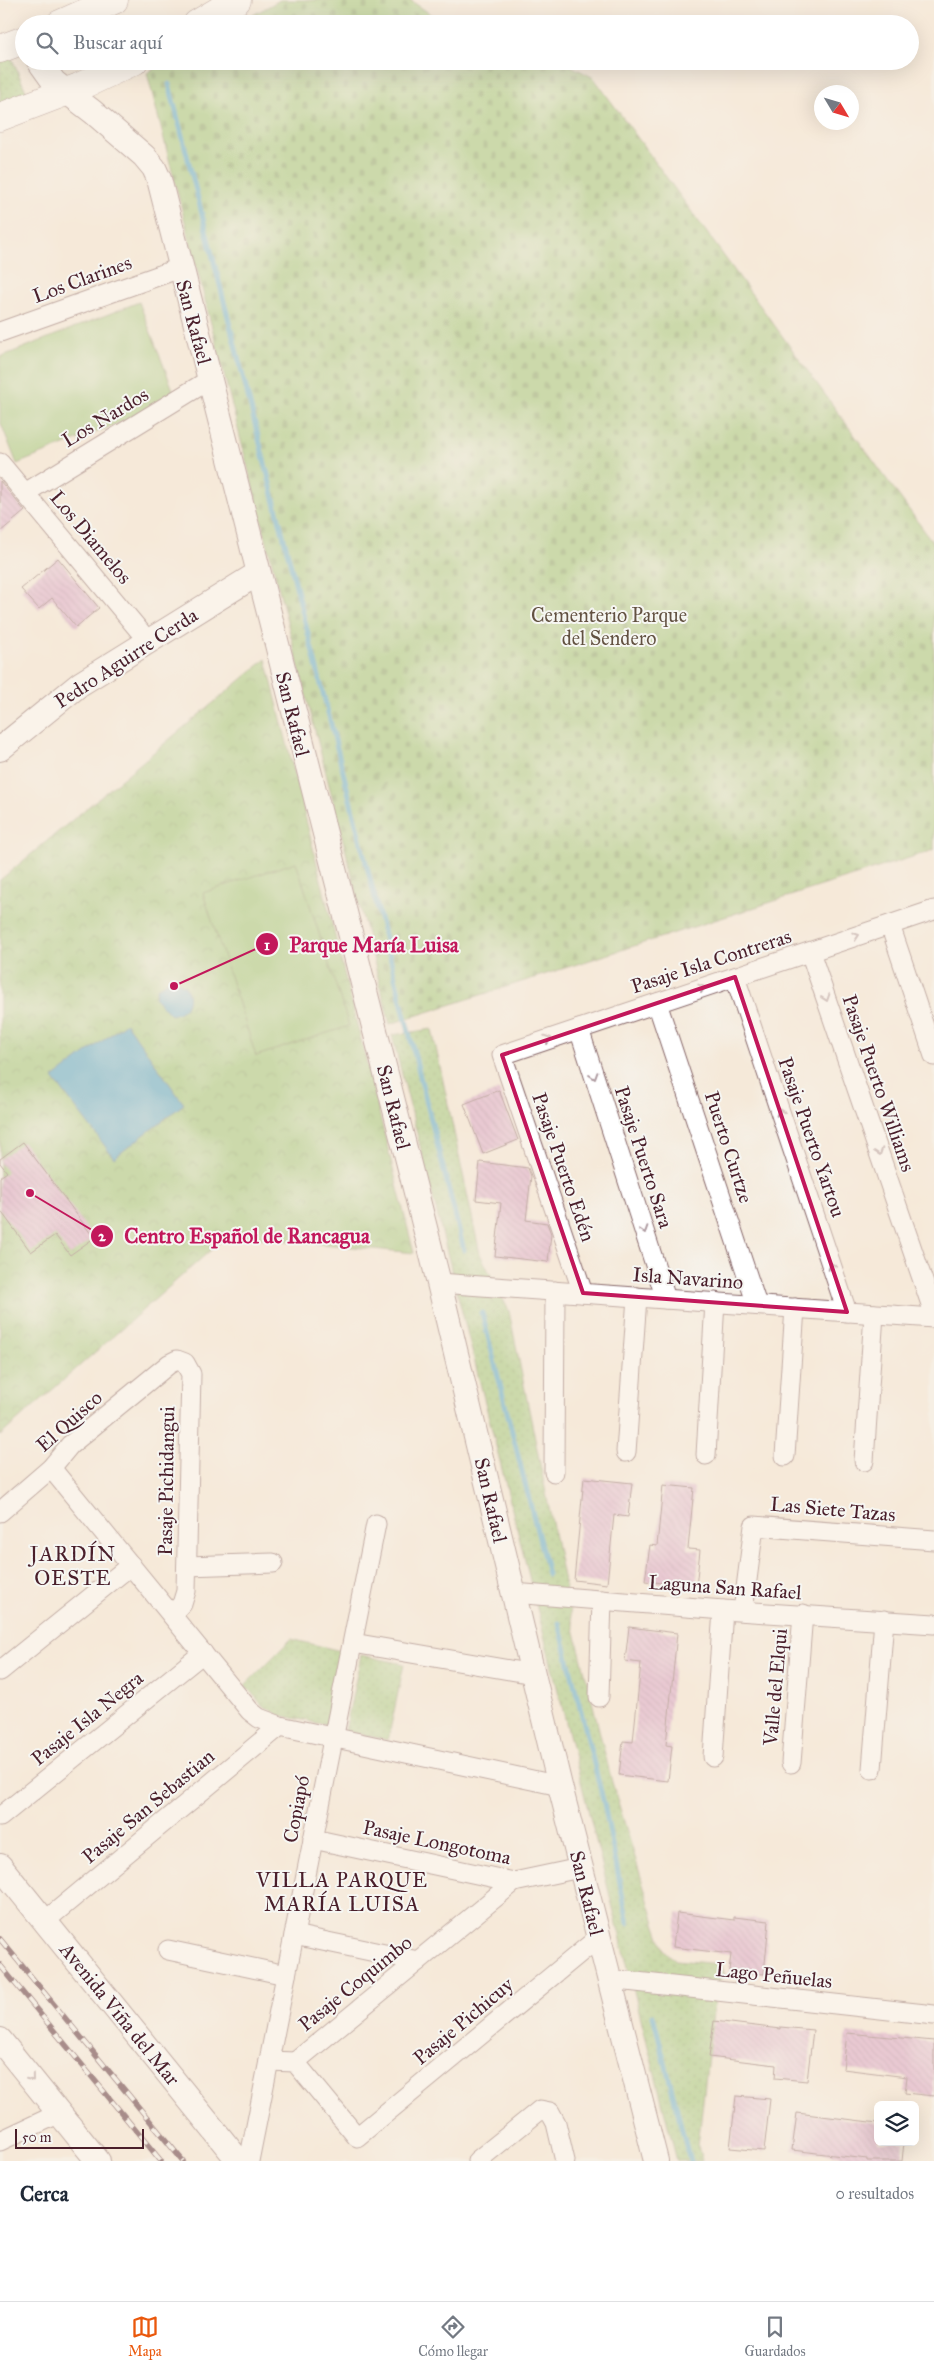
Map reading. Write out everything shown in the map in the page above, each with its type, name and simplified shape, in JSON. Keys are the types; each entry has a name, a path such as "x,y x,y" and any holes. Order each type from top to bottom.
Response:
{"main road":[{"path":"80,15 114,0"},
{"path":"212,15 237,0"},
{"path":"0,49 15,43"},
{"path":"0,117 118,70"}],"street":[{"name":"San Rafael","path":"45,70 54,82 93,112 144,156 154,168 159,179 257,574 439,1283 580,1868 656,2161"},
{"name":"Los Clarines","path":"0,332 180,268"},
{"name":"Los Nardos","path":"25,493 209,380"},
{"name":"Los Diamelos","path":"0,463 148,641"},
{"name":"Pedro Aguirre Cerda","path":"3,740 80,684 257,574"},
{"name":"Pasaje Isla Contreras","path":"502,1055 934,910"},
{"path":"890,925 934,1056"},
{"name":"Pasaje Puerto Williams","path":"810,952 934,1313"},
{"name":"Pasaje Puerto Yartou","path":"735,977 847,1312"},
{"name":"Puerto Curtze","path":"657,1003 757,1306"},
{"name":"Pasaje Puerto Sara","path":"578,1029 666,1299"},
{"name":"Pasaje Puerto Edén","path":"502,1055 583,1293"},
{"name":"Isla Navarino","path":"439,1283 934,1318"},
{"path":"554,1472 555,1291"},
{"path":"626,1452 637,1297"},
{"path":"706,1455 715,1302"},
{"path":"785,1456 795,1308"},
{"path":"864,1461 874,1314"},
{"name":"Pasaje Pichidangui","path":"169,1364 182,1361 188,1366 191,1374 185,1598 172,1615"},
{"name":"El Quisco","path":"0,1512 50,1468 64,1450 169,1364"},
{"path":"50,1468 250,1711 259,1718 280,1726 560,1786"},
{"name":"Copiapó","path":"249,2161 376,1524"},
{"name":"Las Siete Tazas","path":"743,1611 754,1526 934,1540"},
{"path":"187,1566 273,1563"},
{"path":"0,1671 130,1565"},
{"name":"Laguna San Rafael","path":"513,1593 723,1610 934,1624"},
{"path":"599,1697 602,1600"},
{"path":"713,1757 723,1610"},
{"name":"Valle del Elqui","path":"791,1763 803,1614"},
{"path":"872,1769 884,1620"},
{"path":"353,1643 533,1674"},
{"name":"Pasaje Isla Negra","path":"0,1817 202,1652"},
{"name":"Pasaje San Sebastian","path":"45,1921 280,1726"},
{"name":"Pasaje Longotoma","path":"313,1839 514,1882 580,1868"},
{"name":"Avenida Viña del Mar","path":"0,1866 239,2161"},
{"name":"Pasaje Coquimbo","path":"295,2062 514,1882"},
{"path":"294,1936 418,1961"},
{"name":"Pasaje Pichicuy","path":"295,2062 357,2138 598,1938"},
{"path":"168,1950 286,1975"},
{"name":"Lago Peñuelas","path":"609,1979 934,2015"},
{"path":"0,2040 98,2161"},
{"path":"269,2061 295,2062"},
{"path":"476,2161 540,2110 550,2112 556,2123 565,2161"},
{"path":"0,2141 60,2113"}],"highlighted area":[{"path":"735,977 847,1312 583,1293 502,1055"}],"green space":[{"path":"280,0 410,0 432,15 253,15"},
{"path":"11,56 15,70 17,70 28,96 0,106 0,60"},
{"name":"Cementerio Parque del Sendero","path":"152,70 579,70 594,78 934,544 934,850 390,1024 147,73"},
{"path":"139,302 177,400 17,464 0,421 0,357"},
{"path":"266,659 414,1253 228,1235 0,1436 0,880"},
{"path":"296,862 349,1026 256,1056 203,893"},
{"path":"432,1029 480,1254 509,1311 571,1616 612,1782 656,1926 665,1952 676,1960 720,1964 724,1976 716,1985 698,2146 702,2161 677,2161 392,1035"},
{"path":"291,1639 341,1651 326,1725 279,1715 262,1705 245,1685"},
{"path":"361,1655 404,1664 388,1740 345,1731"}],"water":[{"path":"171,979 185,986 188,1001 185,1008 171,1015 155,998 157,988"},
{"path":"126,1023 184,1104 114,1158 53,1078"}],"building":[{"path":"0,481 25,511 0,532"},
{"path":"58,558 99,608 76,627 52,598 39,609 21,589"},
{"path":"499,1090 518,1140 483,1154 464,1104"},
{"path":"23,1142 94,1238 70,1255 55,1235 31,1252 0,1210 0,1177 7,1172 0,1163 0,1159"},
{"path":"480,1162 528,1168 531,1176 526,1220 547,1223 551,1234 548,1262 495,1256 501,1203 476,1200"},
{"path":"584,1478 632,1483 628,1517 614,1515 607,1584 574,1580"},
{"path":"663,1485 694,1488 688,1549 700,1550 696,1587 645,1581 650,1545 657,1546"},
{"path":"629,1627 677,1633 666,1745 672,1746 668,1781 619,1775 623,1741 633,1742 641,1663 625,1661"},
{"path":"677,1913 734,1920 734,1917 769,1921 764,1974 729,1971 731,1954 673,1947"},
{"path":"714,2021 780,2029 780,2027 813,2030 807,2081 775,2078 776,2065 709,2057"},
{"path":"847,2033 934,2041 934,2096 905,2093 907,2077 843,2069"},
{"path":"736,2096 770,2099 764,2151 730,2148"},
{"path":"797,2113 874,2123 874,2146 904,2146 902,2161 867,2161 867,2159 792,2150"}],"waterway":[{"path":"169,84 464,1250"},
{"path":"482,1313 548,1574"},
{"path":"559,1623 604,1804 628,1923"},
{"path":"653,2015 690,2161"}],"railway":[{"path":"0,1939 183,2161"},
{"path":"0,1965 161,2161"}],"place":[{"name":"Parque María Luisa","path":"174,986"},
{"name":"Centro Español de Rancagua","path":"30,1193"}],"district":[{"name":"JARDÍN OESTE","path":"73,1566"},
{"name":"VILLA PARQUE MARÍA LUISA","path":"342,1892"}]}
